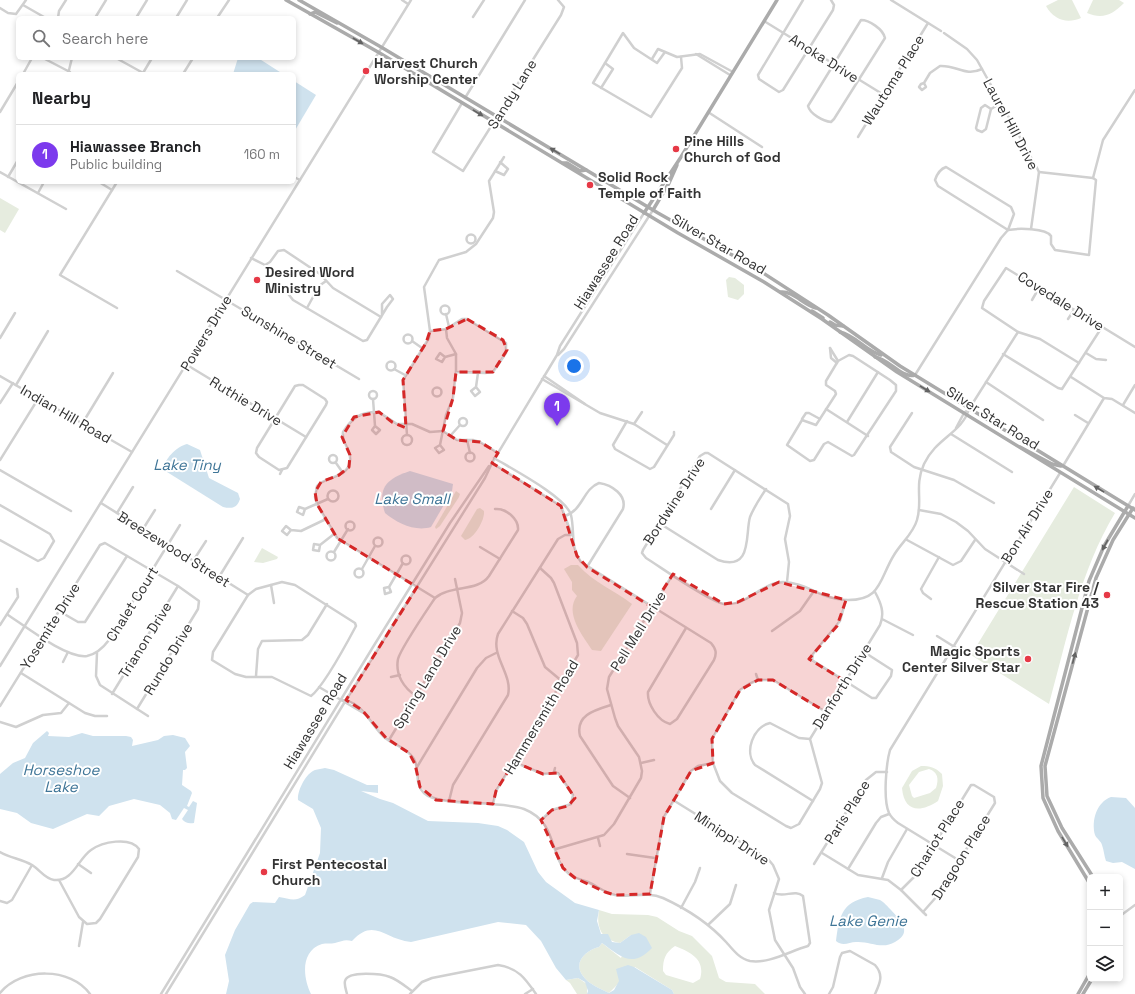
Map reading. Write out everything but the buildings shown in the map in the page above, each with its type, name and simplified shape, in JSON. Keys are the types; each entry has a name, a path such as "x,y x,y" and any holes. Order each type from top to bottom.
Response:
{"main road":[{"name":"Silver Star Road","path":"286,0 378,52 649,216 781,292 874,357 1017,447 1135,518"},
{"name":"Silver Star Road","path":"299,0 381,47 653,210 757,269 819,309 915,375 1062,466 1128,506 1134,508"},
{"name":"Hiawassee Road","path":"644,212 681,157 777,0"},
{"path":"310,14 315,12 332,22 342,24"},
{"name":"Hiawassee Road","path":"653,210 669,183 681,157"},
{"path":"562,163 567,163 580,171 586,170"},
{"path":"781,292 788,293 810,307 819,309"},
{"path":"807,309 816,312 834,325 842,326"},
{"path":"838,331 847,334 875,353 884,355"},
{"path":"874,357 881,358 909,376 915,375"},
{"path":"1017,447 1026,448 1057,467 1062,466"},
{"path":"1087,879 1058,830 1043,798 1041,766 1089,581 1104,546 1128,506"},
{"path":"1091,874 1054,812 1047,796 1045,781 1047,759 1096,578 1113,540 1134,508"},
{"path":"1078,994 1087,978"},
{"path":"1083,994 1090,982"}],"street":[{"path":"0,8 12,14 19,11 26,0"},
{"path":"58,16 59,11 66,0"},
{"path":"96,16 106,0"},
{"path":"137,16 147,0"},
{"path":"177,16 187,0"},
{"path":"218,16 229,0"},
{"path":"402,0 408,4"},
{"name":"Powers Drive","path":"0,666 187,366 411,0"},
{"path":"473,17 484,0"},
{"path":"465,98 525,0"},
{"name":"Sandy Lane","path":"462,103 433,149 435,155 463,171 495,123 561,16 564,7 558,0"},
{"path":"804,0 758,75 759,79 779,92 783,90 833,10 834,5 831,0"},
{"name":"Laurel Hill Drive","path":"891,0 967,48 982,69 1039,172 1031,229"},
{"path":"23,5 42,16"},
{"path":"861,20 874,25 884,33 885,38 834,119 831,122 827,122 809,110 808,106 833,64 861,20"},
{"name":"Anoka Drive","path":"764,21 884,95"},
{"name":"Wautoma Place","path":"858,137 928,23"},
{"path":"665,52 659,62 652,59 634,48 623,33 593,82 651,117 682,68 681,57"},
{"path":"652,59 658,49 674,57 695,54 731,74"},
{"path":"24,72 31,60"},
{"path":"46,60 67,72"},
{"path":"69,72 72,60"},
{"path":"120,60 142,72"},
{"path":"145,72 151,60"},
{"path":"184,72 192,60"},
{"path":"601,88 613,69 604,63"},
{"path":"924,83 930,73 940,66 953,67 971,73 982,69"},
{"path":"0,112 16,85"},
{"path":"1093,178 1103,140 1135,90"},
{"path":"991,109 985,106 981,108 976,128 979,131 982,132 986,129 991,109 1001,103"},
{"path":"708,112 762,147"},
{"path":"407,435 403,384 405,375 429,338 430,331 423,293 426,282 430,272 439,260 469,250 476,241 494,212 489,181 504,157"},
{"path":"495,171 504,175 508,172 508,169 500,162"},
{"path":"8,177 16,163"},
{"path":"915,375 1001,238 1008,230 1014,214 1010,207 948,168 940,170 935,180 938,186 1008,230 1031,229 1050,234 1051,244 1055,250 1089,255 1097,183 1093,178 1039,172"},
{"path":"0,172 16,181"},
{"path":"296,178 300,180"},
{"path":"21,184 66,209"},
{"path":"38,193 43,184"},
{"path":"102,184 112,190"},
{"path":"116,184 60,275 117,308"},
{"name":"Hiawassee Road","path":"557,355 564,349 653,210"},
{"name":"Hiawassee Road","path":"166,994 455,523 485,478 494,458 557,355 560,346 644,212"},
{"path":"252,258 265,265 270,262 278,251 282,250 320,274 333,288 381,316"},
{"name":"Covedale Drive","path":"1018,332 982,308 984,301 1006,268 1135,347"},
{"name":"Sunshine Street","path":"177,271 359,379"},
{"path":"307,308 319,286 326,281"},
{"path":"1032,300 1040,288"},
{"path":"286,291 293,300 363,341 367,340 393,299 390,295 382,304 381,316"},
{"path":"1068,319 1074,310"},
{"path":"0,338 15,313"},
{"path":"440,445 446,415 453,398 456,372 456,354 447,338 446,314"},
{"path":"430,331 447,328 462,319 467,318 506,343 506,353 496,369 490,373 456,372"},
{"path":"1003,354 1058,388 1062,388 1071,377 1102,327"},
{"path":"0,403 48,331"},
{"path":"673,574 709,597 724,604 734,603 746,599 772,584 787,582 824,596 846,600 863,599 875,592 880,585 893,556 906,540 917,520 919,510 918,487 921,470 928,455 935,446 955,430 1018,332 1040,339 1079,363"},
{"path":"412,342 422,348"},
{"path":"830,348 838,362 831,358 830,348"},
{"path":"1086,353 1096,359 1106,360"},
{"path":"445,357 456,354"},
{"path":"802,420 816,425 820,419 836,392 826,383 838,362 843,357 853,356 878,372 897,387 868,436 852,456 826,442 814,460 810,461 787,445 806,413 820,419"},
{"name":"Ruthie Drive","path":"187,366 306,437"},
{"path":"394,369 405,375"},
{"path":"847,422 878,372"},
{"path":"82,424 113,373"},
{"path":"476,387 478,373"},
{"name":"Indian Hill Road","path":"0,376 132,452"},
{"path":"544,376 586,404"},
{"path":"1071,377 1104,398 1112,399 1135,413"},
{"path":"542,379 605,415 634,424 667,445"},
{"path":"986,382 1043,420"},
{"path":"280,474 282,470 287,468 327,402 325,398 303,385 295,386 257,448 256,453 259,456 282,470"},
{"path":"1123,405 1135,385"},
{"path":"1062,466 1104,398"},
{"path":"0,460 38,399"},
{"path":"373,399 376,426"},
{"path":"826,409 868,436"},
{"path":"435,598 341,541 334,534 317,504 315,492 318,484 344,473 351,460 343,442 343,432 354,417 375,412 379,412 397,424 406,423 426,431 443,431 457,440 480,442 498,453"},
{"path":"634,424 642,412"},
{"path":"912,413 890,447 891,452 900,459 921,470 954,480 994,503"},
{"path":"1075,415 1088,424"},
{"path":"627,421 613,445 615,448 646,468 650,469 654,467 674,432"},
{"path":"451,435 460,425"},
{"path":"950,434 1012,472"},
{"path":"467,440 470,453"},
{"name":"Bordwine Drive","path":"673,574 646,558 642,553 700,456 708,453 783,499 788,504 790,509 785,539 788,562 787,582"},
{"path":"494,458 558,498 568,507 571,514 572,535"},
{"path":"336,463 344,473"},
{"path":"492,463 561,506 572,535 577,556 587,567 711,643 716,651 716,655 677,719 670,724 662,720 651,705 648,692 686,628"},
{"name":"Hiawassee Road","path":"161,994 457,512 492,463"},
{"path":"0,470 71,511"},
{"path":"711,509 735,470"},
{"name":"Bon Air Drive","path":"889,814 887,801 888,758 895,739 1060,473"},
{"path":"565,516 571,514 578,508 591,488 599,483 604,484 616,491 624,499 623,509 587,567"},
{"path":"117,513 133,488"},
{"path":"659,523 718,560 724,562 737,559 746,551 750,518 753,509 766,489"},
{"path":"305,509 328,499 331,501 336,501 338,494 335,491 331,491 328,494 328,499"},
{"path":"1128,506 1135,494"},
{"name":"Breezewood Street","path":"101,503 248,595"},
{"path":"0,505 50,534 54,541 44,558 38,561 0,540"},
{"path":"416,696 402,685 398,666 400,654 435,598 444,592 483,583 500,559 516,534 518,525 516,520 500,509 495,509"},
{"path":"143,529 155,510"},
{"path":"919,510 941,514 968,531 985,549 1024,574"},
{"path":"291,530 306,530 326,519"},
{"name":"Chalet Court","path":"8,615 68,652 86,656 97,653 110,640 180,525"},
{"path":"334,552 348,529"},
{"path":"320,545 334,534"},
{"path":"449,801 453,785 508,695 508,684 496,653 498,634 558,539 565,535 572,535"},
{"path":"219,577 244,538"},
{"path":"906,540 953,565 958,564 975,540"},
{"path":"193,561 206,541"},
{"name":"Yosemite Drive","path":"0,706 100,545 107,543 127,556"},
{"path":"362,569 375,546"},
{"path":"480,547 500,559"},
{"path":"59,611 78,622 85,622 127,556 178,586"},
{"path":"931,599 923,593 921,589 939,558"},
{"path":"390,587 396,574 404,563"},
{"name":"Hammersmith Road","path":"493,804 496,791 576,661 579,648 552,578 539,568"},
{"name":"Pell Mell Drive","path":"641,763 618,726 607,689 609,677 673,574"},
{"name":"Spring Land Drive","path":"389,740 460,623 462,613 455,579"},
{"path":"282,582 291,583 353,620 356,626 319,687 311,696 280,679 256,676 246,677 235,674 212,660 212,656 248,595 256,589 282,582"},
{"path":"271,585 274,603"},
{"name":"Rundo Drive","path":"137,709 198,609 200,601 178,586"},
{"name":"Trianon Drive","path":"112,694 178,586"},
{"path":"0,625 8,615 18,597 17,589"},
{"path":"772,631 800,611 814,591"},
{"path":"875,592 881,603 882,619 913,635"},
{"path":"846,600 840,621 812,657 815,662 872,698 876,698 879,696 891,676 892,670 864,652"},
{"path":"256,676 258,649 262,641 302,640 308,634 327,604"},
{"path":"512,611 523,618 527,624 545,667 563,682"},
{"name":"Danforth Drive","path":"713,763 720,781 732,793 786,826 791,828 800,824 822,783 810,739 864,652 882,619"},
{"path":"936,636 969,656"},
{"path":"63,662 68,652"},
{"path":"97,653 97,681 103,688 148,716"},
{"path":"416,768 477,668 486,658 496,653"},
{"path":"1066,669 1070,671"},
{"path":"21,673 85,713 95,716 107,716"},
{"path":"756,674 758,680"},
{"path":"391,677 400,675"},
{"path":"650,894 662,824 673,800 694,768 713,763 711,744 714,733 740,690 758,680 773,680 826,712"},
{"path":"319,687 344,703 367,715"},
{"path":"341,700 346,700 367,715 389,740 409,753 416,768 417,782 424,793 436,800 493,804 524,809 541,820 547,827 563,868 575,878 616,895 650,894 663,898 709,924 743,958 756,961 783,955 808,946 810,940 803,896 798,893 779,895 774,893"},
{"path":"0,722 16,727 43,715 61,713 69,703"},
{"path":"611,705 587,713 581,722 579,732 580,736 613,786 630,798"},
{"path":"810,739 799,738 770,723 762,727 749,747 750,756 755,765 813,801"},
{"path":"312,746 316,749"},
{"path":"556,849 598,838 610,830 641,778 641,763 654,760"},
{"path":"514,762 543,774 554,772 561,776 573,795 573,801 568,806 552,810 541,820"},
{"path":"554,772 555,768"},
{"name":"Paris Place","path":"814,864 866,780 876,772 887,772"},
{"name":"Chariot Place","path":"901,890 915,876 971,785 974,785 995,799"},
{"name":"Dragoon Place","path":"923,912 938,895 960,861 995,803 995,799"},
{"name":"Minippi Drive","path":"673,800 768,859 773,865 779,879 769,910 774,940 793,968 800,987 805,994"},
{"path":"848,869 876,823 881,817 889,814 898,823 960,861"},
{"path":"882,878 884,868 908,829"},
{"path":"598,838 600,846"},
{"path":"0,853 32,865 47,878 59,880 70,875 91,849 110,842 128,842 133,844 139,849 138,857 100,920 91,925 83,922"},
{"path":"252,846 256,848"},
{"path":"822,853 862,876 888,880 901,890 926,915"},
{"path":"627,854 655,858"},
{"path":"78,864 91,873"},
{"path":"0,901 7,903 12,900 32,865"},
{"path":"681,908 695,882 700,868"},
{"path":"234,875 238,877"},
{"path":"59,880 83,922 79,946"},
{"path":"709,924 730,904 736,885"},
{"path":"1123,914 1135,906"},
{"path":"829,994 833,987 840,957 842,953 850,951 875,965 878,969 881,978 875,994"},
{"path":"410,994 422,982 432,978 498,965 516,970 523,975 536,994"},
{"path":"0,993 19,980 47,974 58,974 68,977 86,989 90,994"},
{"path":"346,994 345,982 347,978 356,974 381,974 390,977 412,991"},
{"path":"525,994 533,989"}],"highlighted area":[{"path":"467,319 503,340 507,350 493,372 456,372 453,398 443,431 457,440 480,442 498,453 492,463 561,506 577,556 587,567 652,607 673,574 724,604 738,602 779,582 846,600 837,626 809,659 845,681 826,712 773,680 758,680 740,690 712,739 713,763 691,771 664,817 650,894 615,895 575,878 563,868 541,820 552,810 568,806 575,798 558,773 543,774 514,762 496,791 493,804 436,800 420,787 415,764 409,753 386,738 362,710 346,700 417,587 337,538 317,504 315,492 321,482 339,475 349,467 350,455 342,437 354,417 379,412 392,422 406,428 403,380 426,343 430,331 446,329"}],"shaded area":[{"path":"1058,0 1072,0 1081,18 1066,21 1053,15 1046,6"},
{"path":"1093,0 1119,0 1124,3 1112,13 1098,16 1087,13"},
{"path":"0,198 19,209 5,233 0,230"},
{"path":"729,277 735,278 744,285 744,294 738,300 728,297 726,280"},
{"path":"1074,487 1115,513 1092,558 1083,582 1049,704 971,655"},
{"path":"456,491 460,494 459,497 440,526 436,529 435,527"},
{"path":"480,508 484,511 481,524 472,536 465,540 461,536 477,509"},
{"path":"262,548 278,557 277,559 263,563 254,562"},
{"path":"571,565 578,565 597,582 632,604 601,651 592,650 576,624 573,610 577,596 572,590 572,582 564,569"},
{"path":"921,766 927,766 935,768 942,774 943,786 938,801 931,805 919,808 914,808 906,802 903,796 902,788 912,771","holes":["929,769 932,770 937,776 936,788 930,793 914,798 909,785 919,772"]},
{"path":"599,910 612,914 648,915 657,917 679,931 692,936 712,956 719,978 726,982 755,984 765,994 674,994 672,990 635,967 609,993 585,979 580,971 580,961 582,957 599,947 602,943 621,958 631,935 620,943 608,939 601,932 598,916","holes":["675,946 695,957 701,966 700,979 693,983 666,975 663,971 663,963 669,951"]},
{"path":"578,978 587,984 587,994 577,994 570,983 566,980"}],"water":[{"path":"237,60 261,60 280,72 234,72"},
{"path":"296,82 316,95 296,129"},
{"name":"Lake Tiny","path":"187,444 200,450 209,478 238,493 240,499 236,506 232,508 223,507 167,472 164,467 167,459 176,450"},
{"name":"Lake Small","path":"410,471 453,484 452,491 431,527 419,528 406,526 385,513 382,497 383,491 389,481"},
{"name":"Horseshoe Lake","path":"47,731 49,733 48,736 69,737 82,733 93,736 126,736 131,737 133,740 132,746 158,740 164,736 173,735 185,738 190,746 185,752 187,768 183,770 182,785 192,793 187,806 189,807 193,801 197,803 194,823 187,823 182,819 188,810 184,808 176,820 172,819 170,813 160,805 134,799 109,806 99,816 87,814 53,829 31,823 17,813 0,809 0,774 13,763 25,758 33,743"},
{"path":"325,768 334,770 367,785 378,785 378,793 361,791 393,803 428,821 478,823 498,826 507,830 524,842 538,872 546,882 575,903 599,910 597,921 601,934 608,934 612,942 620,943 631,935 639,933 646,937 652,948 638,958 632,959 620,956 602,943 599,947 582,957 580,961 580,971 585,979 609,993 614,990 619,981 616,969 628,965 634,967 672,990 674,994 587,994 588,991 585,982 578,978 566,980 556,968 541,941 526,925 498,922 411,942 380,931 367,931 360,934 352,941 345,940 322,944 310,953 305,966 305,973 308,988 311,994 226,994 229,981 225,955 235,930 250,904 253,902 275,903 279,897 299,899 305,895 320,853 321,828 313,809 298,800 298,796 305,778 315,770"},
{"path":"1111,797 1126,798 1135,808 1135,869 1122,862 1113,863 1106,861 1101,844 1095,835 1094,823 1096,812 1106,799"},
{"name":"Lake Genie","path":"868,897 880,900 898,917 903,926 904,934 895,942 885,945 861,942 841,944 836,941 838,925 843,912 852,903 859,899"}],"place":[{"name":"Harvest Church Worship Center","path":"366,71"},
{"name":"Pine Hills Church of God","path":"676,149"},
{"name":"Solid Rock Temple of Faith","path":"590,185"},
{"name":"Desired Word Ministry","path":"257,280"},
{"name":"Hiawassee Branch","path":"557,426"},
{"name":"Silver Star Fire / Rescue Station 43","path":"1107,595"},
{"name":"Magic Sports Center Silver Star","path":"1028,659"},
{"name":"First Pentecostal Church","path":"264,872"}]}
